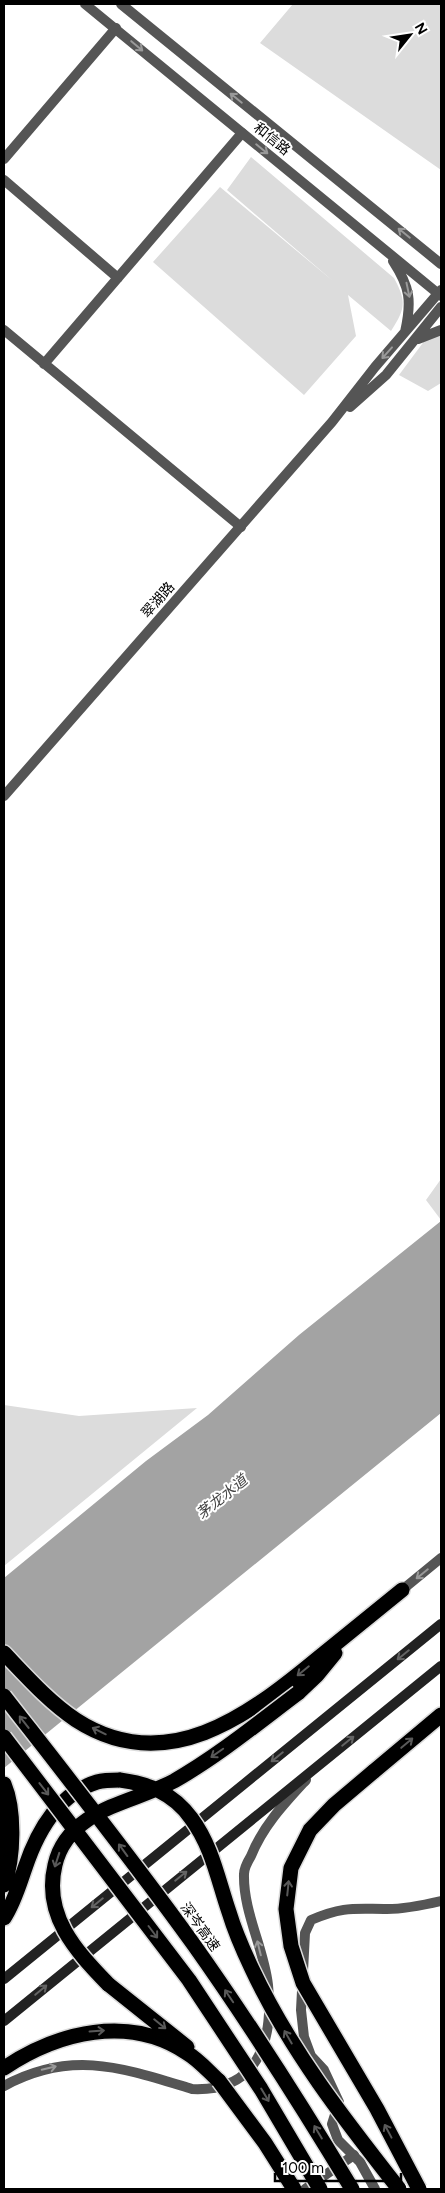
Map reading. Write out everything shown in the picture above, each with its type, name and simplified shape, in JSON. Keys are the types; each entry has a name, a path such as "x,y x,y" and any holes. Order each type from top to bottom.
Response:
{"highway":[{"path":"4,1653 28,1678 76,1720 111,1737 146,1743 174,1741 225,1726 274,1694 402,1590"},
{"path":"294,2189 265,2142 219,2081 176,2037 108,1984 85,1961 68,1936 56,1912 51,1883 57,1856 69,1836 87,1820 174,1781 215,1754 298,1693 317,1675 354,1629"},
{"name":"深岑高速","path":"4,1696 102,1822 194,1946 294,2093 352,2189"},
{"path":"419,2189 377,2108 303,1983 291,1946 286,1909 291,1868 310,1830 334,1805 441,1715"},
{"path":"4,1737 189,1980 261,2089 320,2189"},
{"path":"4,1918 15,1897 38,1832 52,1812 72,1794 97,1782 120,1780 143,1783 170,1796 190,1816 205,1839 244,1952 262,1991 290,2041 318,2085 399,2189"},
{"path":"4,1784 11,1821 11,1851 4,1885"},
{"path":"4,2068 54,2041 78,2033 121,2031 163,2041 188,2053 219,2081"}],"main road":[{"path":"4,1979 441,1624"},
{"path":"4,2021 441,1666"}],"street":[{"name":"和信路","path":"85,4 387,252 441,293"},
{"name":"和信路","path":"121,4 441,264"},
{"path":"4,159 116,28"},
{"path":"44,364 242,133"},
{"path":"4,180 118,278"},
{"path":"387,252 405,279 408,291 410,309 404,333"},
{"name":"翠湖路","path":"4,796 241,527 332,422 404,333 441,293"},
{"name":"翠湖路","path":"332,422 386,375 441,307"},
{"path":"4,330 241,527"},
{"path":"415,341 434,331 441,330"},
{"path":"402,1590 441,1558"},
{"path":"4,2086 24,2075 56,2066 97,2064 192,2089 207,2090 241,2078 258,2060 269,2025 268,1984 249,1910 244,1872 260,1834 322,1763"},
{"path":"375,2189 354,2155 338,2140 332,2124 339,2102 334,2088 311,2056 304,2037 301,2010 305,1933 311,1920 329,1912 350,1908 388,1909 441,1901"},
{"path":"305,2189 354,2155"}],"shaded area":[{"path":"293,4 441,4 441,170 260,43"},
{"path":"251,157 394,278 401,293 402,311 391,331 348,295 356,336 304,395 153,262 220,187 333,281 227,190"},
{"path":"441,333 441,383 428,391 399,375 425,340"},
{"path":"441,1179 441,1220 426,1200"},
{"path":"4,1405 79,1416 197,1408 4,1566"}],"water":[{"name":"茅龙水道","path":"441,1221 441,1413 4,1768 4,1578 146,1461 208,1415 299,1335"}]}
